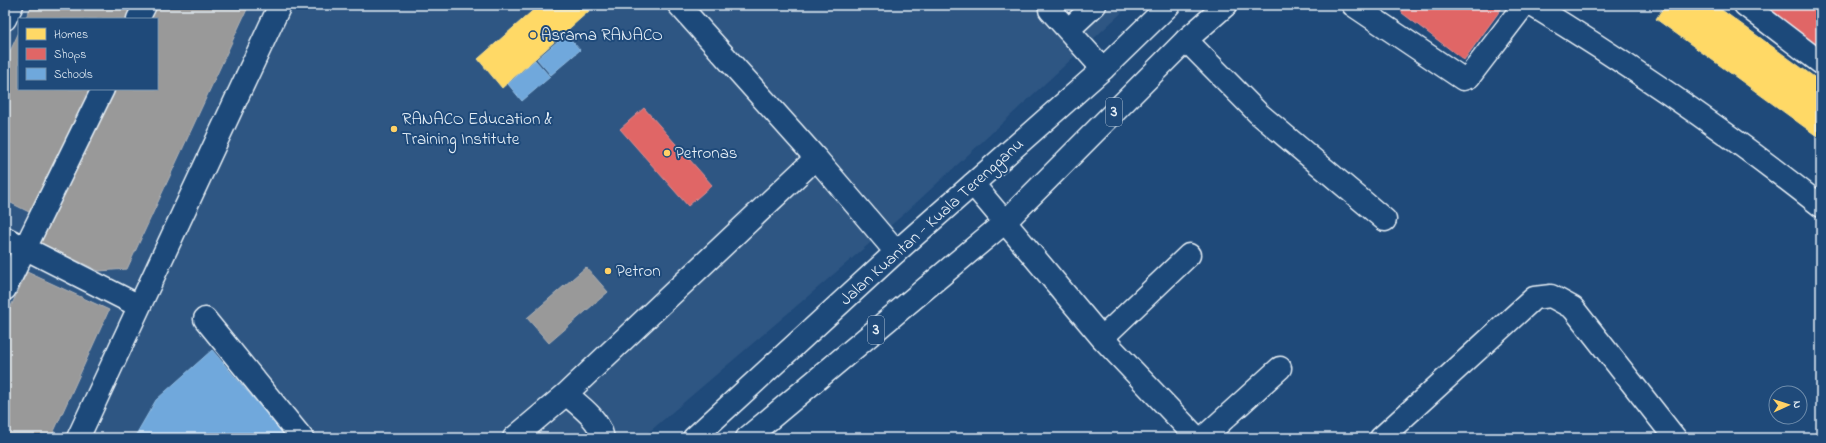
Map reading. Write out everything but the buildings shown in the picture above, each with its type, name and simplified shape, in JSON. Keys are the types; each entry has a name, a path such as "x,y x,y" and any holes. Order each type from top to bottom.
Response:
{"main road":[{"path":"5,19 12,5"},
{"path":"138,18 145,5"},
{"path":"78,438 280,5"},
{"path":"679,5 816,158 896,252"},
{"path":"1054,5 1050,10 1103,68"},
{"path":"1068,30 1096,5"},
{"name":"Jalan Kuantan - Kuala Terengganu","path":"694,438 896,252 1103,68 1169,5"},
{"name":"3","path":"747,438 1005,222 1186,40 1226,5"},
{"path":"1353,5 1463,79 1469,77 1524,5"},
{"path":"1532,5 1599,46 1731,136 1821,206"},
{"path":"1746,5 1821,63"},
{"path":"1186,40 1258,113 1385,220"},
{"path":"5,289 103,90"},
{"path":"514,438 566,394 816,158"},
{"path":"973,184 1102,338 1197,438"},
{"path":"5,238 139,306"},
{"path":"1102,338 1189,255"},
{"path":"1381,438 1534,298 1551,296 1573,308 1675,438"},
{"path":"205,319 302,438"},
{"path":"1203,438 1280,368"},
{"path":"566,394 589,413 602,430 603,438"}],"shaded area":[{"path":"5,5 1130,5 904,214 642,438 5,438"}],"place":[{"name":"Asrama RANACO","path":"533,35"},
{"name":"RANACO Education & Training Institute","path":"394,129"},
{"name":"Petronas","path":"667,153"},
{"name":"Petron","path":"608,271"}]}
